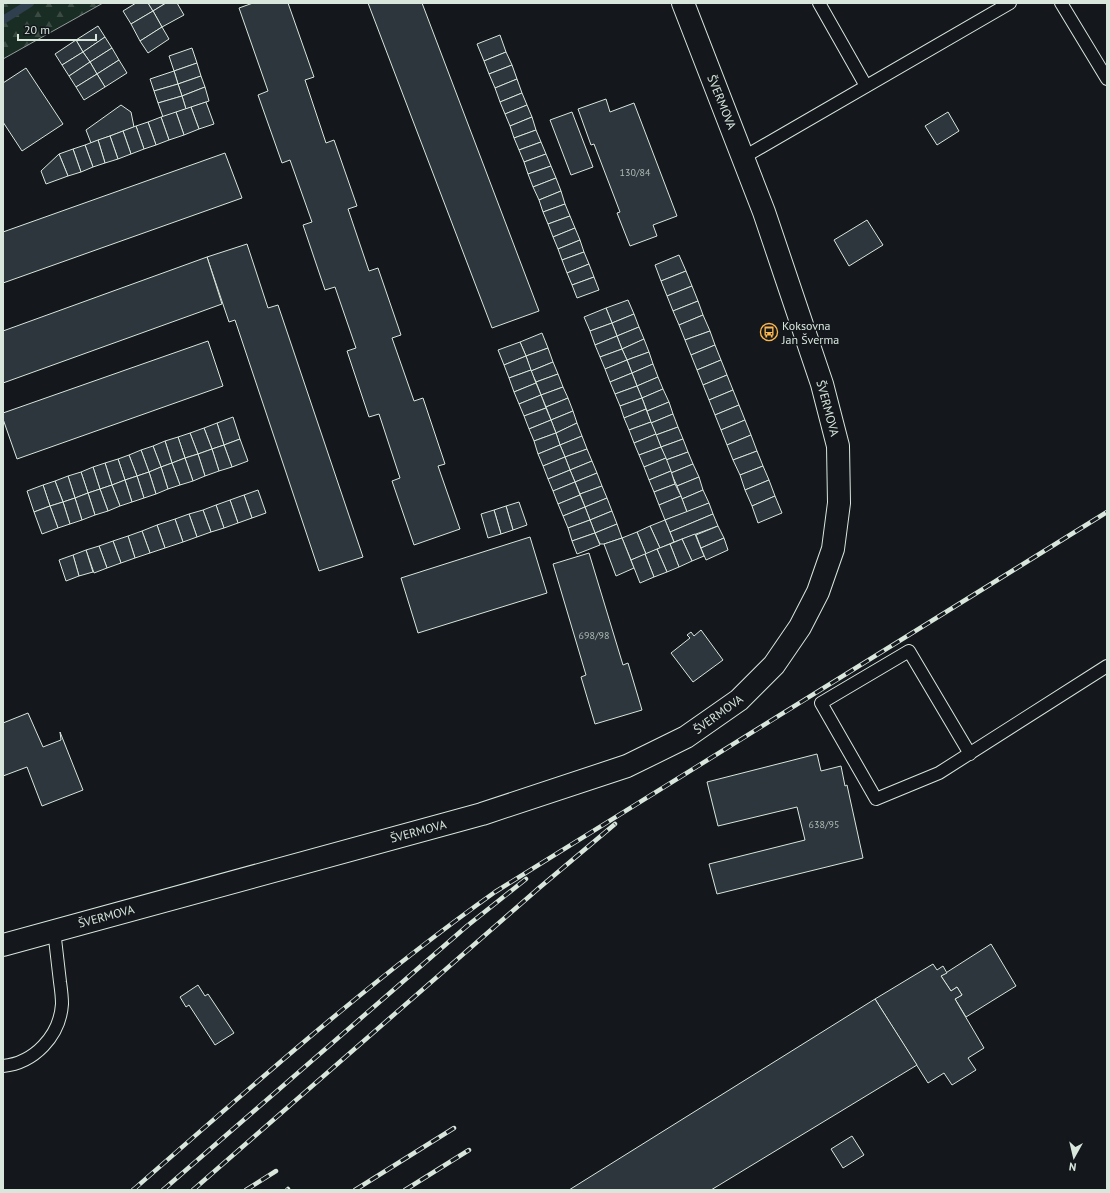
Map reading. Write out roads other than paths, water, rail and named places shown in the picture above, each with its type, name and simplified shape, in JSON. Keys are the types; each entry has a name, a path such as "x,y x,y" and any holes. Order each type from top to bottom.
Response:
{"street":[{"name":"ŠVERMOVA","path":"3,945 482,814 627,766 686,737 739,700 774,665 800,627 818,592 833,549 839,503 838,446 822,384 744,157 683,3"}],"lane":[{"path":"819,3 866,86"},
{"path":"744,157 1010,3"},
{"path":"1062,3 1107,79"},
{"path":"970,754 908,651 821,703 876,799 939,773 970,754 1107,666"},
{"path":"3,1066 16,1064 40,1051 53,1031 59,1018 62,1004 54,930"}],"waterway":[{"path":"3,20 30,3"}],"railway":[{"path":"133,1190 310,1036 401,962 495,892 1107,512"},
{"path":"193,1190 539,888 615,824"},
{"path":"163,1190 467,926 526,879"},
{"path":"355,1190 454,1128"},
{"path":"405,1190 469,1150"},
{"path":"246,1190 276,1171"}],"place":[{"name":"Koksovna Jan Šverma","path":"769,332"}]}
